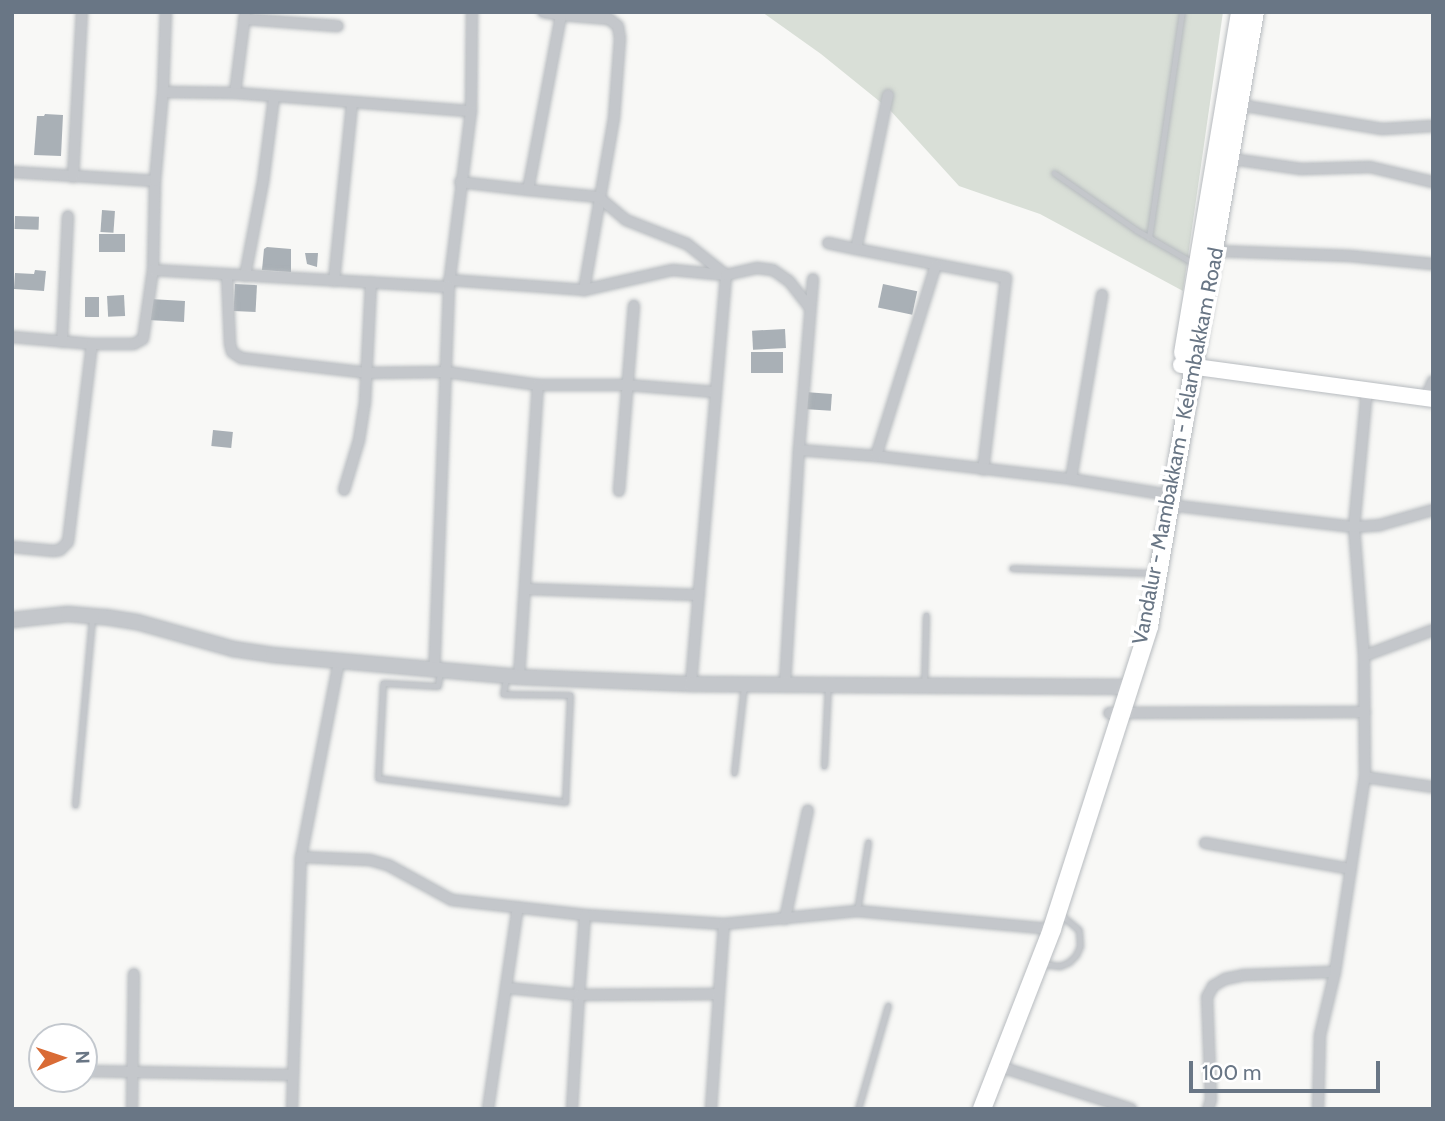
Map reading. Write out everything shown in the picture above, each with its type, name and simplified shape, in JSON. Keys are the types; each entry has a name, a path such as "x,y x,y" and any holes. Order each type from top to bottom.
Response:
{"main road":[{"name":"Vandalur - Mambakkam - Kelambakkam Road","path":"1186,366 1215,251 1240,12"},
{"name":"Vandalur - Mambakkam - Kelambakkam Road","path":"1123,687 1149,626 1198,265 1240,105 1255,12"},
{"path":"1186,366 1429,399"},
{"name":"Vandalur - Mambakkam - Kelambakkam Road","path":"982,1109 1038,964 1123,687 1166,500"},
{"name":"Vandalur - Mambakkam - Kelambakkam Road","path":"971,1109 1050,923"}],"street":[{"path":"73,177 82,12"},
{"path":"12,337 92,344 134,344 143,339 153,270 155,181 163,92 166,12"},
{"path":"437,670 449,283 471,111 472,12"},
{"path":"543,12 609,19 620,30 614,118 584,290"},
{"path":"528,190 561,15"},
{"path":"235,93 245,16 338,26"},
{"path":"163,92 235,93 471,111"},
{"path":"856,249 888,95"},
{"path":"245,276 263,182 274,97"},
{"path":"334,281 352,103"},
{"path":"1240,105 1382,129 1433,125"},
{"path":"1224,158 1301,169 1370,167 1433,182"},
{"path":"12,173 155,181"},
{"path":"460,182 599,197 626,220 687,244 726,275"},
{"path":"62,342 68,216"},
{"path":"828,243 1006,278 983,471"},
{"path":"1215,251 1350,256 1433,264"},
{"path":"876,456 936,265"},
{"path":"153,270 334,281 449,283 584,290 673,270 726,275 757,268 773,270 789,281 809,307"},
{"path":"227,275 230,344 236,356 368,373 446,372 538,385 627,385 715,392"},
{"path":"691,684 726,275"},
{"path":"785,684 799,450 813,279"},
{"path":"344,490 359,440 368,373 371,282"},
{"path":"1071,479 1102,295"},
{"path":"619,491 634,306"},
{"path":"12,547 54,551 60,550 68,542 92,344"},
{"path":"1429,399 1433,381"},
{"path":"512,676 525,589 538,385"},
{"path":"1318,1109 1320,1035 1335,972 1366,776 1364,656 1354,527 1367,390"},
{"path":"799,450 876,456 983,471 1071,479 1166,500 1354,527 1380,525 1433,510"},
{"path":"525,589 699,595"},
{"path":"12,620 68,614 92,616 137,622 233,649 512,676 691,684 1123,687"},
{"path":"1364,656 1433,630"},
{"path":"292,1109 301,857 339,661"},
{"path":"1114,714 1288,710 1365,712"},
{"path":"1366,776 1433,788"},
{"path":"785,919 807,810"},
{"path":"1205,843 1351,869"},
{"path":"301,857 370,860 388,865 453,900 585,915 724,924 857,911 1050,923"},
{"path":"488,1109 518,907"},
{"path":"572,1109 585,915"},
{"path":"711,1109 724,924"},
{"path":"1208,1109 1211,1100 1207,997 1213,986 1225,979 1244,975 1335,972"},
{"path":"132,1109 134,974"},
{"path":"508,988 579,995 718,994"},
{"path":"998,1066 1131,1109"},
{"path":"98,1072 292,1075"}],"lane":[{"path":"1149,238 1182,12"},
{"path":"1054,173 1149,238 1198,265"},
{"path":"1013,568 1148,573"},
{"path":"924,685 926,615"},
{"path":"75,806 92,616"},
{"path":"437,670 438,686 383,683 378,778 565,802 570,695 503,694 512,676"},
{"path":"734,772 744,684"},
{"path":"824,766 828,684"},
{"path":"857,911 869,842"},
{"path":"1038,964 1060,966 1076,956 1081,936 1079,930 1050,923"},
{"path":"858,1109 888,1005"}],"shaded area":[{"path":"762,12 1223,12 1183,291 1040,214 959,186 889,109 821,54"}],"building":[{"path":"63,115 61,156 34,155 37,116"},
{"path":"102,210 115,211 113,233 100,232"},
{"path":"15,216 39,217 39,230 15,229"},
{"path":"99,234 125,234 125,252 99,252"},
{"path":"264,249 291,249 291,272 262,270"},
{"path":"305,253 318,253 317,267 307,264"},
{"path":"35,270 46,271 44,291 14,289 15,273 34,274"},
{"path":"235,284 257,285 256,312 234,311"},
{"path":"883,284 917,291 912,315 878,307"},
{"path":"124,295 125,316 108,317 107,296"},
{"path":"85,297 99,297 99,317 85,317"},
{"path":"150,299 185,301 184,322 148,320 148,313 152,313"},
{"path":"785,329 786,348 753,350 752,331"},
{"path":"751,352 783,352 783,373 751,373"},
{"path":"805,392 832,394 831,411 804,409"},
{"path":"213,430 233,432 231,448 211,446"}]}
